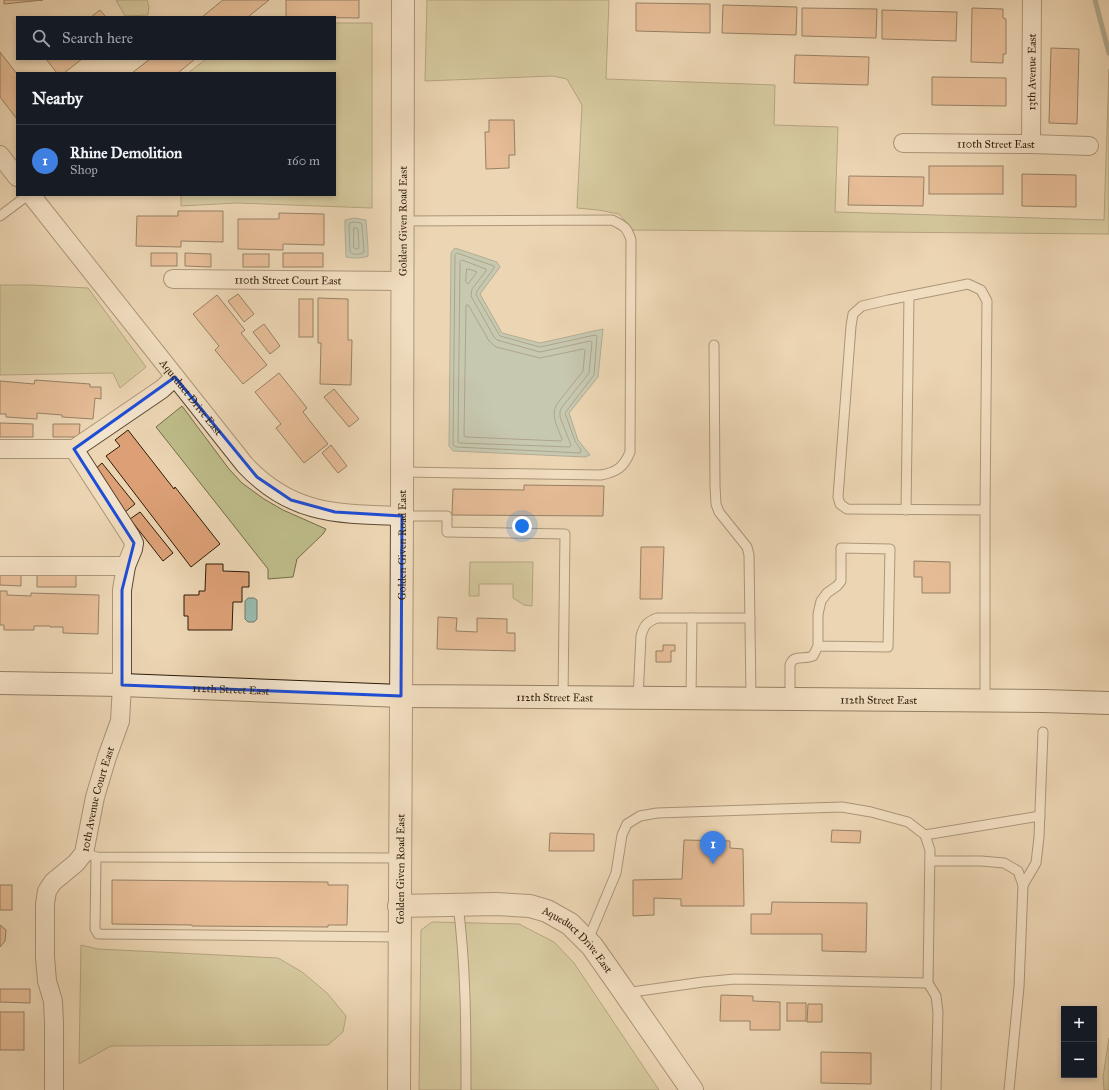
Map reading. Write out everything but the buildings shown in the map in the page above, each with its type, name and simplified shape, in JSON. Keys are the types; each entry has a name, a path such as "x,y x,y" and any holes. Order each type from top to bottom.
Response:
{"street":[{"name":"Golden Given Road East","path":"399,1090 402,516 402,0"},
{"name":"13th Avenue East","path":"1030,144 1032,0"},
{"name":"110th Street East","path":"903,143 1089,146"},
{"path":"0,155 16,176"},
{"name":"Aqueduct Drive East","path":"32,196 168,383 256,477 291,500 309,506 335,512 402,516"},
{"name":"110th Street Court East","path":"173,279 402,281"},
{"path":"0,449 74,449 168,383"},
{"name":"10th Avenue Court East","path":"54,1090 54,1008 47,981 45,957 45,904 47,891 53,882 76,863 90,855 95,797 120,721 122,685 122,590 126,566 134,543 74,449"},
{"path":"0,566 126,566"},
{"name":"112th Street East","path":"0,683 122,685 401,696 985,700 1109,703"},
{"name":"Aqueduct Drive East","path":"399,906 458,904 530,906 547,911 570,924 592,946 692,1090"}],"lane":[{"path":"0,216 27,196"},
{"path":"402,221 612,220 622,225 628,231 630,240 630,452 626,461 620,468 612,473 601,475 402,472"},
{"path":"985,510 848,509 840,504 838,497 851,326 853,314 862,306 968,284 981,290 987,301 985,700"},
{"path":"906,510 909,296"},
{"path":"714,345 716,504 719,512 747,547 749,555 751,698"},
{"path":"402,516 447,516 447,532 565,534 563,697"},
{"path":"790,699 791,660 794,658 810,658 813,656 818,646 818,614 821,601 827,593 841,581 841,548 890,549 888,647 818,646"},
{"path":"638,698 641,636 644,628 649,622 657,618 750,618"},
{"path":"691,698 692,618"},
{"path":"1023,885 1036,864 1040,816 1043,732"},
{"path":"587,941 616,873 622,835 627,824 640,816 657,814 842,807 872,812 908,822 925,835 930,850 928,983 936,996 938,1012 936,1090"},
{"path":"925,835 1040,816"},
{"path":"400,858 90,855 95,929 98,934 400,936"},
{"path":"930,861 981,861 1004,863 1018,871 1023,885 1019,987 1010,1090"},
{"path":"458,904 462,937 466,1004 466,1090"},
{"path":"625,993 735,979 928,983"}],"highlighted area":[{"path":"175,377 257,477 291,500 335,512 402,516 401,696 122,685 122,590 134,543 74,449"}],"shaded area":[{"path":"116,0 147,0 149,6 148,15 125,16"},
{"path":"427,0 609,0 606,79 775,85 774,125 838,127 835,212 1104,220 1109,69 1109,234 633,230 619,214 577,208 582,105 567,79 553,76 425,81"},
{"path":"336,23 372,23 372,208 237,203 181,206 181,196 336,196 336,72 189,72 205,60 336,60"},
{"path":"0,285 88,288 146,367 120,388 113,373 0,375"},
{"path":"182,406 229,469 242,483 264,499 283,510 326,529 323,534 297,559 293,577 268,579 268,569 156,427"},
{"path":"470,562 533,562 532,606 524,605 513,598 513,584 479,584 479,596 469,596"},
{"path":"432,922 519,924 554,942 574,963 659,1090 419,1090 421,930"},
{"path":"81,945 98,949 278,958 302,972 327,993 346,1016 343,1032 328,1045 111,1046 79,1064"},
{"path":"1109,1038 1109,1090 1104,1090 1103,1077"}],"water":[{"path":"354,218 366,220 368,256 360,258 346,257 345,220"},
{"path":"455,248 497,262 500,267 480,294 502,333 540,343 603,329 598,377 569,413 578,440 590,455 585,457 453,451 449,446 451,253"},
{"path":"248,598 254,598 257,600 257,619 254,622 248,622 245,619 245,601"}],"waterway":[{"path":"1095,0 1109,53"}],"place":[{"name":"Rhine Demolition","path":"713,864"}]}
